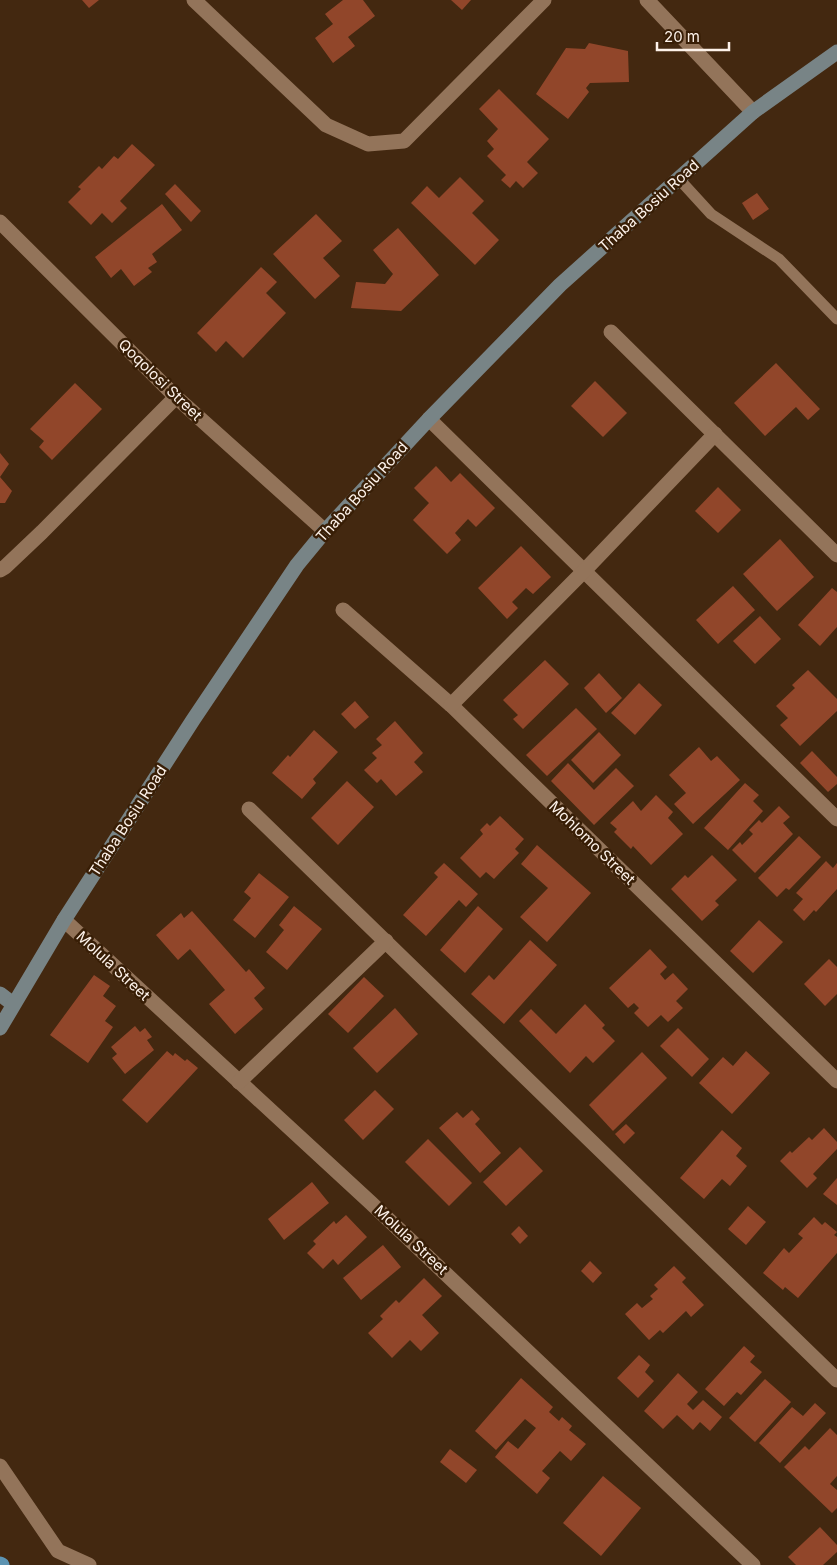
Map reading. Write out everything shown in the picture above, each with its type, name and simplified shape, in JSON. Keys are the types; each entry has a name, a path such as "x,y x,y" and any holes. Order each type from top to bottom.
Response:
{"street":[{"path":"194,0 326,125 368,144 404,141 544,0"},
{"path":"647,0 753,112"},
{"name":"Thaba Bosiu Road","path":"0,1028 64,920 193,720 297,565 325,531 429,419 560,286 753,112 837,52"},
{"name":"Qoqolosi Street","path":"0,222 176,397 325,531"},
{"path":"611,332 837,555"},
{"path":"0,570 5,568 42,532 176,397"},
{"path":"429,419 837,819"},
{"path":"451,705 584,571 715,434"},
{"name":"Mohlomo Street","path":"343,610 451,705 837,1081"},
{"path":"249,808 837,1380"},
{"name":"Molula Street","path":"64,920 371,1203 753,1565"},
{"path":"239,1082 386,941"},
{"path":"0,994 13,1004"},
{"path":"0,1466 58,1551 89,1565"}],"lane":[{"path":"678,179 711,214 779,258 837,319"}],"building":[{"path":"82,0 99,0 89,8"},
{"path":"343,0 363,0 375,16 348,37 355,46 333,63 315,38 333,24 325,14"},
{"path":"451,0 471,0 462,10"},
{"path":"589,43 628,51 629,82 590,83 586,88 589,92 568,119 536,94 566,48 585,49"},
{"path":"499,89 549,139 527,162 538,173 523,188 516,181 510,188 501,180 506,175 487,156 494,149 487,141 498,129 479,109"},
{"path":"132,144 155,165 120,201 127,208 112,223 102,213 91,225 68,202 81,189 78,187 99,166 102,169 114,156 118,159"},
{"path":"460,177 484,201 472,213 499,240 475,265 411,203 427,186 439,198"},
{"path":"175,184 201,211 191,222 165,194"},
{"path":"757,193 769,209 753,220 742,203"},
{"path":"162,204 182,230 152,254 157,262 148,268 152,272 134,286 121,269 111,278 95,257"},
{"path":"316,214 342,241 323,258 340,276 315,299 273,254"},
{"path":"398,228 439,275 401,311 351,308 356,282 385,284 393,274 373,250"},
{"path":"261,267 277,282 266,293 286,313 243,358 226,341 216,352 197,333"},
{"path":"776,363 820,409 808,420 796,407 765,436 734,403"},
{"path":"595,381 627,413 603,437 571,406"},
{"path":"75,383 102,409 52,460 39,447 44,441 30,429"},
{"path":"0,453 9,464 0,477"},
{"path":"436,466 451,482 460,473 495,508 476,527 468,519 455,533 461,540 447,554 413,520 429,503 414,488"},
{"path":"0,477 12,491 5,503 0,503"},
{"path":"718,487 741,510 718,533 695,511"},
{"path":"780,539 814,577 777,611 743,574"},
{"path":"521,546 551,577 533,594 526,588 512,602 518,608 507,619 478,588"},
{"path":"733,586 755,610 718,644 696,620"},
{"path":"832,588 837,592 837,627 820,646 798,625"},
{"path":"760,616 781,639 755,664 733,641"},
{"path":"545,660 569,684 523,729 513,719 518,715 503,700"},
{"path":"808,670 837,699 837,711 800,746 780,725 788,718 776,706 795,688 792,685"},
{"path":"599,673 622,698 606,713 584,688"},
{"path":"639,683 662,705 635,735 611,713"},
{"path":"355,701 369,717 355,729 341,714"},
{"path":"576,708 597,729 547,776 526,755"},
{"path":"395,721 423,753 414,762 423,772 396,796 381,779 377,783 364,770 377,758 372,753 382,745 376,739"},
{"path":"314,730 338,752 313,779 316,783 302,799 272,773 288,755 290,757"},
{"path":"599,732 621,755 593,783 571,760"},
{"path":"699,747 711,761 717,756 740,780 693,824 674,804 686,793 669,775"},
{"path":"812,751 837,777 837,784 828,792 800,763"},
{"path":"568,763 594,790 616,768 634,786 594,825 551,781"},
{"path":"347,781 374,807 338,845 311,818"},
{"path":"745,783 759,795 753,801 763,811 728,850 704,828"},
{"path":"656,795 673,812 668,818 683,834 651,865 633,846 631,849 614,832 617,829 610,823 633,801 641,811"},
{"path":"779,806 790,817 783,823 793,834 755,873 732,850 740,842 742,845 753,834 749,830 759,820 762,823"},
{"path":"500,816 524,839 515,849 519,853 494,879 486,872 480,878 460,858 483,834 480,830 487,823 490,826"},
{"path":"799,836 821,857 789,890 786,888 777,897 758,878"},
{"path":"537,845 591,893 547,942 520,917 548,888 521,864"},
{"path":"712,855 737,880 715,901 719,905 702,921 671,889 685,875 688,878"},
{"path":"826,861 833,868 837,863 837,889 816,912 814,910 804,921 793,910 803,899 796,893"},
{"path":"444,863 478,894 466,907 459,900 426,936 403,915 438,877 434,873"},
{"path":"259,873 289,897 255,938 233,920 251,898 244,892"},
{"path":"294,906 322,929 287,970 266,952 284,930 279,925"},
{"path":"478,906 503,929 465,973 440,950"},
{"path":"192,911 246,972 249,969 265,988 254,998 263,1009 235,1034 209,1004 225,990 190,949 178,960 156,935 181,913 184,918"},
{"path":"759,920 783,942 753,973 730,951"},
{"path":"530,940 557,965 504,1024 471,994 489,975 494,980"},
{"path":"650,949 667,967 660,974 665,980 673,973 688,989 676,1001 683,1008 668,1022 661,1015 648,1027 634,1013 639,1008 634,1003 628,1008 609,988"},
{"path":"829,959 837,967 837,994 825,1006 804,984"},
{"path":"94,975 110,986 103,996 116,1006 105,1021 113,1027 88,1063 50,1035"},
{"path":"364,977 384,996 348,1033 328,1014"},
{"path":"585,1004 605,1025 602,1028 615,1041 593,1063 586,1056 570,1073 519,1021 531,1009 556,1034"},
{"path":"395,1008 418,1034 377,1073 353,1048"},
{"path":"135,1026 140,1032 145,1028 152,1037 147,1040 154,1050 125,1074 112,1058 117,1054 111,1047"},
{"path":"678,1028 709,1059 692,1077 660,1046"},
{"path":"167,1051 173,1056 175,1053 185,1061 187,1059 198,1068 147,1123 122,1100"},
{"path":"746,1051 770,1073 732,1114 699,1083 723,1057 733,1066"},
{"path":"642,1052 667,1078 613,1131 589,1105"},
{"path":"375,1090 394,1109 363,1140 344,1120"},
{"path":"472,1110 480,1119 475,1124 501,1153 480,1173 439,1128 457,1112 463,1118"},
{"path":"626,1124 635,1133 624,1144 615,1134"},
{"path":"824,1128 837,1142 837,1149 813,1174 817,1178 807,1188 780,1161 809,1137 812,1140"},
{"path":"722,1130 742,1148 736,1156 747,1166 730,1186 722,1179 704,1199 680,1178"},
{"path":"428,1139 472,1183 449,1206 405,1162"},
{"path":"520,1147 543,1171 506,1206 483,1182"},
{"path":"837,1178 837,1205 823,1194"},
{"path":"312,1182 329,1203 284,1240 268,1219"},
{"path":"748,1206 766,1222 746,1245 728,1229"},
{"path":"346,1215 367,1237 338,1265 333,1259 323,1269 307,1253 316,1244 313,1241 334,1221 336,1224"},
{"path":"814,1217 822,1225 825,1222 837,1232 834,1235 837,1237 837,1253 798,1298 785,1287 783,1290 763,1273 784,1248 789,1253 803,1238 798,1234"},
{"path":"519,1226 528,1236 520,1244 511,1234"},
{"path":"383,1245 401,1267 361,1300 343,1278"},
{"path":"590,1261 602,1273 593,1283 581,1271"},
{"path":"674,1266 686,1278 682,1282 704,1305 691,1317 686,1311 663,1333 660,1330 649,1340 625,1314 637,1303 642,1308 653,1299 650,1296 658,1289 654,1285"},
{"path":"424,1278 442,1296 422,1315 439,1333 421,1351 410,1340 392,1358 368,1333 383,1319 380,1316 396,1300 399,1303"},
{"path":"744,1346 755,1356 750,1362 762,1372 741,1395 737,1392 724,1406 705,1389"},
{"path":"639,1355 650,1365 645,1372 654,1381 638,1398 617,1378"},
{"path":"678,1373 698,1392 687,1404 693,1410 703,1400 722,1417 710,1431 700,1422 693,1430 677,1415 663,1429 644,1411"},
{"path":"521,1378 553,1407 549,1412 559,1421 562,1417 572,1426 569,1430 586,1444 571,1461 560,1451 542,1471 550,1478 537,1494 495,1457 508,1441 518,1449 536,1428 525,1419 496,1450 475,1431"},
{"path":"765,1379 791,1402 755,1442 729,1418"},
{"path":"815,1403 826,1413 780,1463 759,1443 792,1407 803,1416"},
{"path":"830,1428 837,1435 837,1476 830,1484 837,1490 837,1508 832,1513 784,1467 805,1446 809,1450"},
{"path":"450,1449 477,1470 466,1483 440,1462"},
{"path":"603,1476 641,1508 601,1556 563,1523"},
{"path":"820,1527 837,1545 837,1552 823,1565 796,1565 788,1557"}]}
